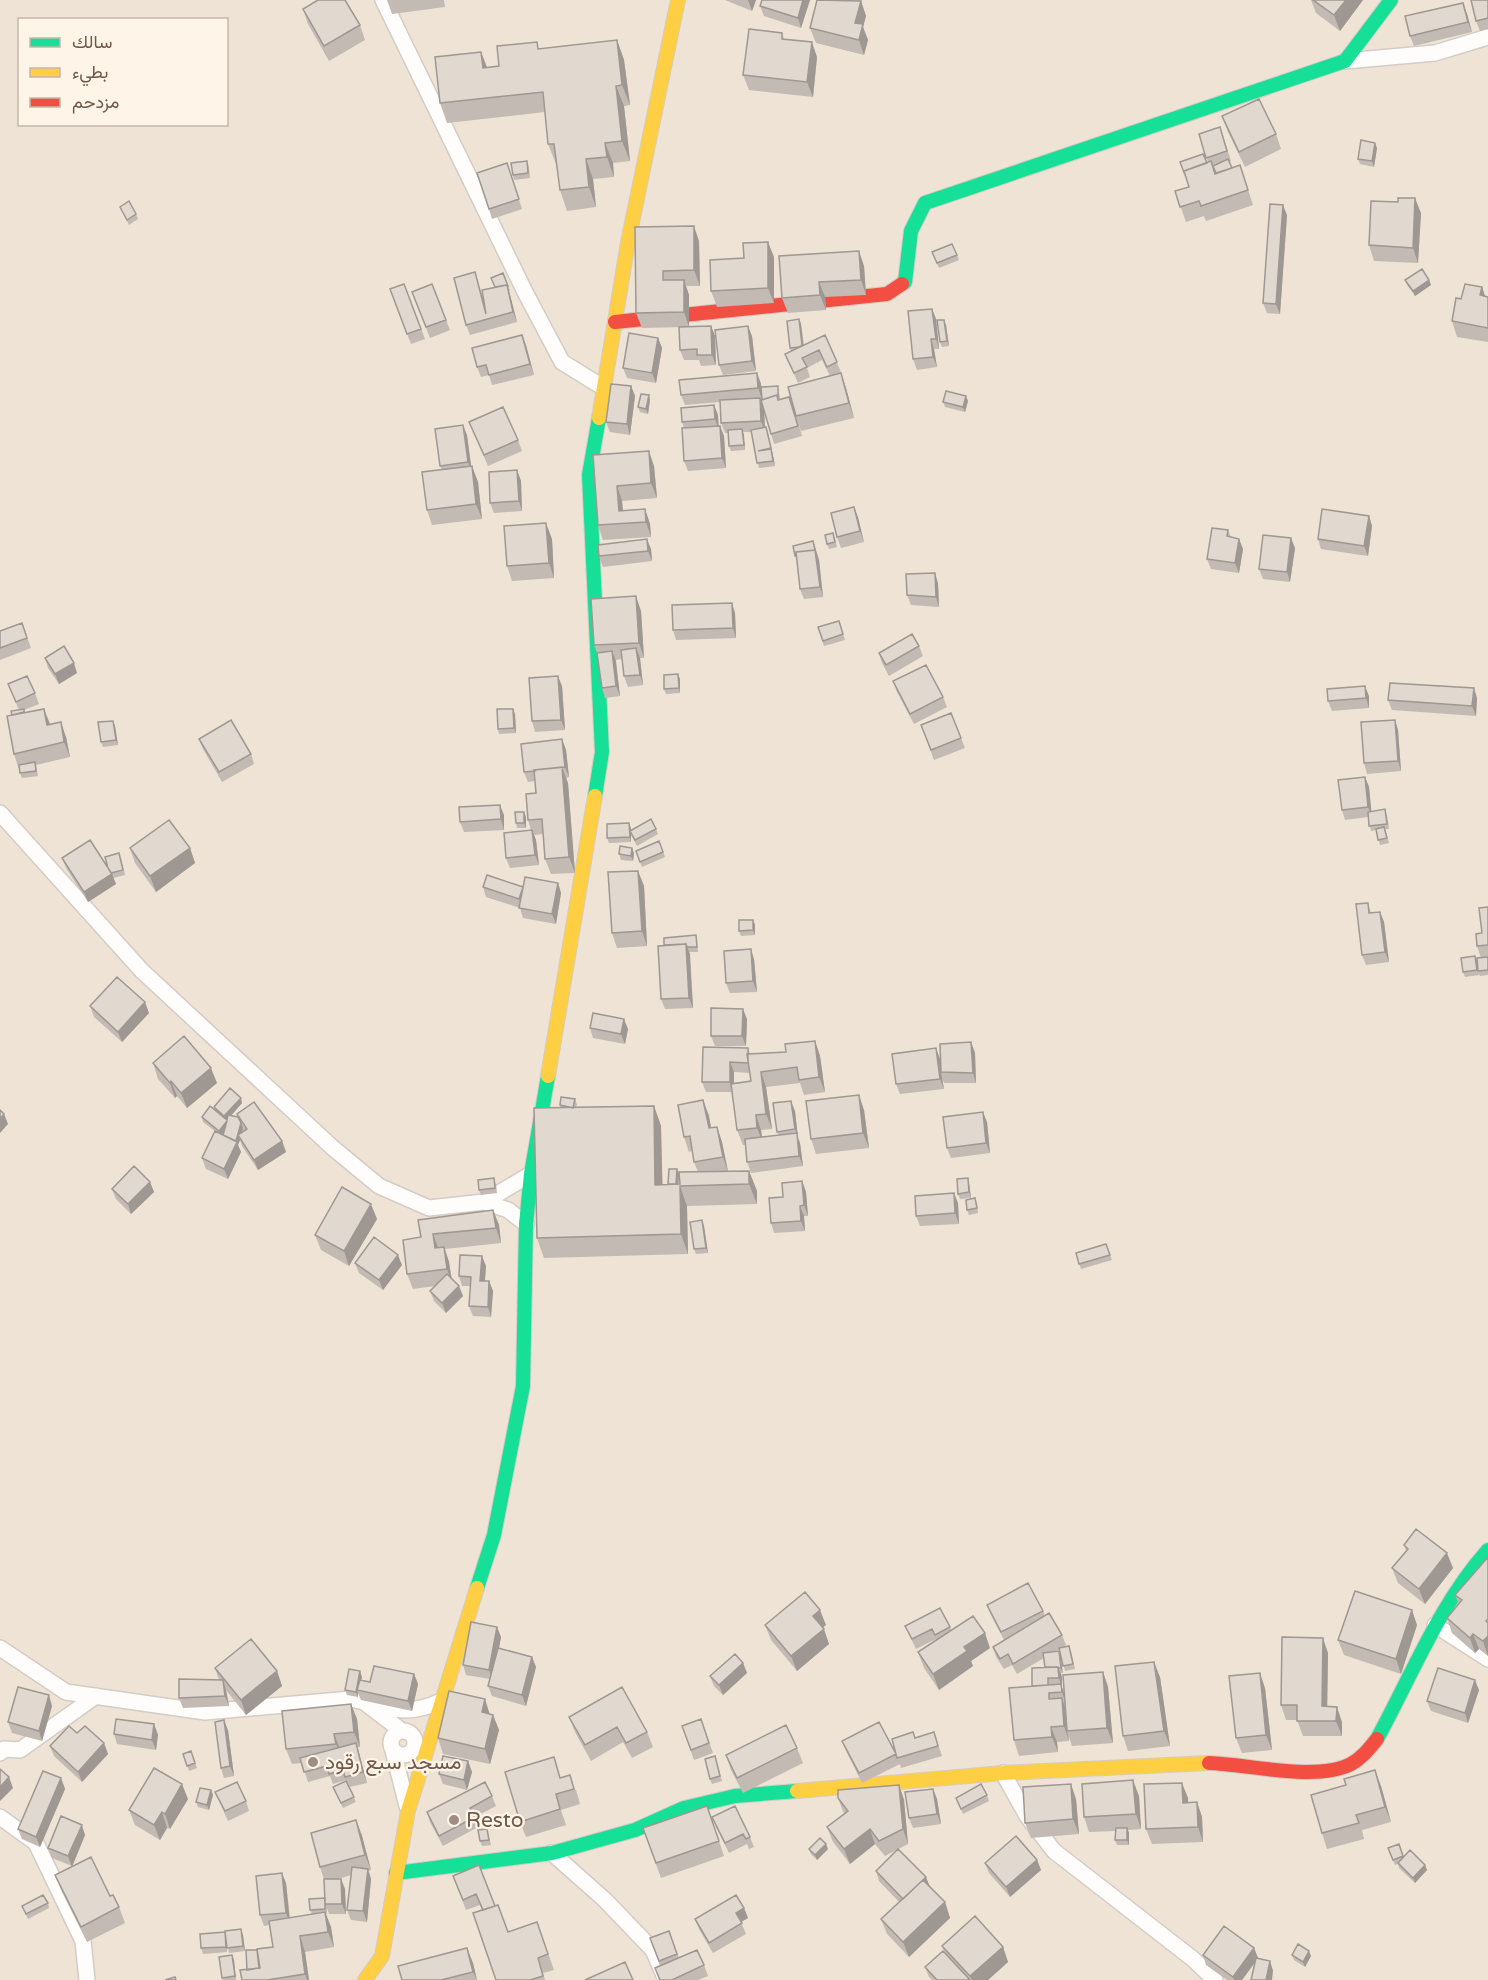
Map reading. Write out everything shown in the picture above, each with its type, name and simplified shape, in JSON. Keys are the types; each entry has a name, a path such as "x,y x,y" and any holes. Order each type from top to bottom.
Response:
{"main road":[{"path":"365,1980 382,1956 408,1810 494,1535 523,1386 526,1224 531,1174 602,752 589,475 615,322 678,0"},
{"path":"615,322 887,294 905,282 908,233 914,217 924,203 1345,61 1391,0"},
{"path":"396,1873 552,1853 635,1830 684,1808 719,1798 1003,1773 1184,1763 1234,1764 1305,1771 1331,1770 1349,1765 1363,1756 1376,1740 1413,1673 1435,1625 1465,1576 1488,1550"}],"street":[{"path":"383,0 525,292 562,362 604,388"},
{"path":"1345,61 1435,53 1488,37"},
{"path":"0,813 142,970 324,1140 379,1186 429,1208 484,1202 531,1174"},
{"path":"484,1202 508,1210 526,1224"},
{"path":"1435,1625 1488,1659"},
{"path":"0,1648 66,1692 206,1712 338,1699 368,1707 404,1711 423,1710 441,1701"},
{"path":"0,1754 4,1749 20,1750 96,1696"},
{"path":"398,1738 424,1719 441,1701"},
{"path":"368,1707 398,1738 404,1755 413,1748 408,1810"},
{"path":"398,1738 408,1810"},
{"path":"1003,1773 1027,1816 1054,1851 1193,1959 1215,1980"},
{"path":"0,1816 36,1843 83,1941 87,1980"},
{"path":"552,1853 605,1900 653,1950 666,1980"}],"shaded area":[{"path":"0,0 1488,0 1488,1980 0,1980"}],"building":[{"path":"318,0 345,0 360,25 324,46 303,9"},
{"path":"762,0 803,0 798,18 760,6"},
{"path":"817,0 861,1 855,23 863,24 859,40 810,28"},
{"path":"1313,0 1346,0 1334,15"},
{"path":"1471,0 1488,0 1488,18 1476,21"},
{"path":"1463,3 1468,22 1410,36 1405,16"},
{"path":"749,29 782,33 782,39 812,42 807,82 743,75"},
{"path":"617,40 622,85 616,86 622,141 605,143 607,157 586,159 589,187 560,190 554,144 548,144 543,92 440,103 435,57 481,52 483,68 499,66 497,46 537,42 538,49"},
{"path":"1259,99 1276,134 1239,152 1222,116"},
{"path":"1220,127 1227,151 1206,158 1199,134"},
{"path":"1361,140 1375,143 1372,161 1358,159"},
{"path":"1203,154 1207,163 1184,171 1185,175 1180,162"},
{"path":"1228,159 1232,168 1216,173 1213,166"},
{"path":"527,161 528,173 513,175 511,163"},
{"path":"1211,161 1215,174 1240,165 1248,190 1201,206 1199,201 1180,207 1175,191 1189,187 1184,171"},
{"path":"507,163 519,199 489,209 477,173"},
{"path":"1398,198 1415,198 1413,248 1369,245 1371,201 1398,202"},
{"path":"129,201 136,214 127,220 120,207"},
{"path":"1270,204 1283,205 1276,304 1263,303"},
{"path":"694,226 694,270 663,271 663,280 684,280 684,312 636,313 635,227"},
{"path":"768,242 768,288 711,291 710,260 744,258 743,243"},
{"path":"952,244 957,255 937,263 932,252"},
{"path":"859,251 861,280 819,282 820,295 782,298 779,256"},
{"path":"1422,269 1429,280 1413,291 1405,280"},
{"path":"475,272 486,314 482,290 507,285 513,312 466,325 454,278"},
{"path":"503,273 508,286 495,287 491,278"},
{"path":"404,284 421,329 407,334 390,289"},
{"path":"432,284 446,320 426,327 412,292"},
{"path":"1465,284 1482,287 1480,295 1488,297 1488,328 1452,321 1456,298 1461,299"},
{"path":"932,309 936,339 931,339 933,357 913,359 908,311"},
{"path":"799,319 802,345 790,348 787,321"},
{"path":"937,320 944,320 947,341 940,342"},
{"path":"711,326 712,355 697,355 697,349 680,350 679,327"},
{"path":"748,326 752,361 719,365 715,330"},
{"path":"629,333 658,338 652,373 623,368"},
{"path":"522,335 530,364 489,375 486,365 477,367 472,348"},
{"path":"825,335 837,362 827,367 819,350 802,358 807,367 794,373 785,354"},
{"path":"757,373 758,388 681,395 679,380"},
{"path":"841,373 849,403 796,416 788,387"},
{"path":"611,384 631,386 627,424 606,422"},
{"path":"778,386 778,399 777,395 762,400 761,387"},
{"path":"946,391 966,396 963,407 943,402"},
{"path":"641,394 649,395 646,409 638,407"},
{"path":"777,395 778,400 789,397 798,426 771,434 761,400"},
{"path":"760,398 761,421 721,423 720,400"},
{"path":"714,405 715,419 682,422 681,408"},
{"path":"503,407 518,440 484,455 469,422"},
{"path":"463,425 468,462 440,466 435,429"},
{"path":"720,426 722,458 684,461 682,428"},
{"path":"766,427 771,448 758,451 771,449 773,461 757,463 751,430"},
{"path":"742,429 744,445 729,446 728,430"},
{"path":"649,451 651,483 617,486 619,511 645,509 646,522 598,525 593,455"},
{"path":"472,466 476,504 427,510 422,472"},
{"path":"517,470 519,501 490,503 489,472"},
{"path":"854,507 860,531 837,537 831,513"},
{"path":"1322,509 1369,516 1364,546 1318,539"},
{"path":"546,523 549,563 507,566 504,526"},
{"path":"1212,528 1228,530 1227,536 1239,539 1235,563 1207,559"},
{"path":"833,533 835,542 827,544 825,535"},
{"path":"1263,535 1291,538 1287,572 1259,569"},
{"path":"647,539 648,551 599,556 598,545"},
{"path":"813,541 815,550 796,552 795,556 793,546"},
{"path":"815,550 820,587 800,589 796,552"},
{"path":"935,573 936,597 907,595 906,574"},
{"path":"636,596 639,643 594,645 591,599"},
{"path":"732,603 733,628 673,630 672,605"},
{"path":"839,621 843,634 823,641 818,627"},
{"path":"22,623 27,638 0,648 0,631"},
{"path":"912,634 919,646 886,665 879,653"},
{"path":"64,646 74,663 55,674 45,658"},
{"path":"636,648 640,675 624,676 621,650"},
{"path":"612,651 616,686 602,688 597,653"},
{"path":"926,665 943,697 910,714 893,681"},
{"path":"678,674 679,688 664,689 664,675"},
{"path":"27,676 35,693 16,702 8,684"},
{"path":"558,676 561,720 532,721 529,678"},
{"path":"1390,683 1474,688 1472,706 1388,700"},
{"path":"1365,686 1366,698 1328,701 1327,689"},
{"path":"24,709 24,712 12,715 11,711"},
{"path":"44,709 47,725 61,722 64,742 14,754 7,716"},
{"path":"497,709 513,709 514,728 498,729"},
{"path":"951,713 961,738 931,750 921,725"},
{"path":"231,720 251,754 219,772 199,739"},
{"path":"1395,720 1398,761 1364,763 1361,722"},
{"path":"113,721 116,740 101,742 98,722"},
{"path":"562,739 565,767 524,772 521,744"},
{"path":"35,762 36,771 20,773 19,765"},
{"path":"562,767 569,857 545,859 542,819 528,820 526,794 536,793 534,770"},
{"path":"1365,777 1368,807 1342,810 1338,780"},
{"path":"500,805 501,819 460,822 459,807"},
{"path":"1385,809 1387,824 1369,826 1368,812"},
{"path":"515,812 524,812 524,823 516,823"},
{"path":"651,819 656,829 635,840 630,831"},
{"path":"169,820 190,848 150,876 130,848"},
{"path":"629,823 630,837 607,838 607,824"},
{"path":"1384,827 1387,838 1378,840 1376,829"},
{"path":"532,830 535,855 506,858 504,833"},
{"path":"90,840 112,874 84,892 62,858"},
{"path":"659,841 663,852 640,862 636,851"},
{"path":"620,846 632,848 631,856 619,854"},
{"path":"119,853 123,870 111,873 105,857"},
{"path":"638,871 642,931 612,933 608,872"},
{"path":"487,875 523,887 519,899 483,887"},
{"path":"525,877 558,883 552,914 519,908"},
{"path":"1368,903 1369,913 1380,912 1385,952 1362,955 1356,904"},
{"path":"1488,907 1488,945 1477,946 1476,934 1482,933 1479,908"},
{"path":"739,920 753,920 753,930 739,931"},
{"path":"696,935 697,947 687,947 686,944 664,945 664,938"},
{"path":"686,944 689,998 661,999 658,946"},
{"path":"751,949 753,981 726,983 724,951"},
{"path":"1475,956 1477,970 1463,972 1461,958"},
{"path":"1488,957 1488,970 1478,971 1477,958"},
{"path":"117,977 145,1002 118,1032 90,1006"},
{"path":"711,1008 743,1009 742,1036 711,1036"},
{"path":"593,1013 624,1019 621,1034 590,1028"},
{"path":"184,1036 211,1068 181,1093 153,1063"},
{"path":"815,1041 819,1077 799,1080 797,1067 761,1072 766,1114 756,1115 757,1128 737,1130 731,1084 751,1081 747,1054 786,1052 785,1044"},
{"path":"971,1042 973,1073 941,1072 940,1044"},
{"path":"703,1047 748,1048 748,1063 730,1062 730,1082 702,1082"},
{"path":"936,1048 940,1079 896,1084 892,1054"},
{"path":"230,1088 241,1098 224,1116 214,1107"},
{"path":"859,1095 863,1133 811,1139 806,1101"},
{"path":"561,1097 575,1099 573,1108 560,1105"},
{"path":"703,1100 709,1128 717,1127 723,1157 694,1162 690,1136 684,1137 678,1105"},
{"path":"791,1101 795,1129 777,1132 773,1103"},
{"path":"254,1102 282,1141 254,1160 238,1135 247,1129 237,1114"},
{"path":"210,1106 227,1120 228,1115 238,1117 241,1123 236,1141 223,1135 227,1121 219,1131 202,1117"},
{"path":"654,1106 655,1185 680,1184 679,1172 749,1171 749,1184 680,1186 681,1234 537,1238 534,1108"},
{"path":"983,1112 986,1143 947,1148 943,1117"},
{"path":"215,1131 237,1142 224,1169 202,1158"},
{"path":"797,1133 799,1156 747,1162 745,1139"},
{"path":"134,1166 150,1182 128,1204 112,1189"},
{"path":"669,1169 677,1169 676,1184 668,1184"},
{"path":"494,1178 495,1188 479,1190 478,1180"},
{"path":"968,1178 969,1192 958,1194 957,1179"},
{"path":"802,1181 804,1205 800,1206 801,1221 771,1223 769,1198 783,1197 782,1183"},
{"path":"342,1187 371,1204 344,1251 315,1235"},
{"path":"954,1193 955,1213 916,1216 915,1196"},
{"path":"975,1198 977,1208 967,1210 966,1200"},
{"path":"493,1210 496,1228 433,1234 435,1248 444,1247 447,1269 407,1274 403,1240 421,1237 418,1220"},
{"path":"702,1220 706,1248 694,1249 690,1222"},
{"path":"374,1237 398,1255 379,1280 355,1263"},
{"path":"1106,1244 1110,1255 1079,1264 1076,1253"},
{"path":"460,1255 482,1256 480,1281 489,1281 488,1307 469,1306 471,1277 459,1276"},
{"path":"447,1274 459,1286 442,1303 430,1291"},
{"path":"1416,1529 1447,1553 1419,1589 1392,1568 1408,1549 1404,1545"},
{"path":"1488,1557 1488,1619 1486,1621 1488,1636 1483,1641 1473,1634 1470,1638 1447,1618 1462,1600 1455,1595"},
{"path":"1028,1583 1043,1611 1001,1632 987,1605"},
{"path":"1355,1591 1412,1610 1396,1659 1338,1640"},
{"path":"805,1592 820,1610 813,1616 824,1629 791,1656 765,1625"},
{"path":"940,1608 950,1627 935,1635 932,1629 912,1639 905,1626"},
{"path":"1049,1613 1062,1635 1013,1664 1008,1654 1000,1659 993,1647"},
{"path":"973,1616 985,1633 964,1647 967,1651 933,1674 918,1652"},
{"path":"471,1622 497,1627 489,1670 463,1665"},
{"path":"1282,1637 1323,1638 1322,1706 1337,1707 1336,1721 1297,1721 1297,1705 1281,1705"},
{"path":"251,1639 277,1671 241,1700 215,1668"},
{"path":"1069,1646 1073,1664 1063,1666 1059,1648"},
{"path":"498,1648 532,1657 522,1695 488,1686"},
{"path":"1059,1651 1061,1668 1045,1667 1043,1653"},
{"path":"735,1654 743,1663 719,1685 710,1676"},
{"path":"1154,1662 1164,1731 1123,1736 1115,1666"},
{"path":"374,1666 414,1674 408,1701 357,1690 360,1680 370,1682"},
{"path":"1058,1667 1059,1678 1048,1678 1048,1685 1032,1686 1032,1668"},
{"path":"1438,1668 1475,1680 1465,1713 1427,1701"},
{"path":"349,1669 360,1671 356,1692 345,1690"},
{"path":"1103,1672 1107,1728 1067,1731 1063,1675"},
{"path":"1260,1673 1266,1735 1236,1738 1229,1676"},
{"path":"179,1679 223,1680 225,1696 179,1698"},
{"path":"1061,1684 1062,1692 1049,1693 1049,1699 1062,1698 1064,1726 1051,1727 1052,1737 1014,1740 1009,1688"},
{"path":"18,1687 49,1695 39,1731 8,1722"},
{"path":"622,1687 647,1732 626,1743 617,1727 585,1745 569,1717"},
{"path":"449,1691 485,1699 482,1712 493,1715 485,1749 438,1738"},
{"path":"351,1704 354,1732 334,1734 336,1744 286,1749 282,1711"},
{"path":"116,1719 154,1724 152,1740 114,1734"},
{"path":"701,1719 709,1743 691,1750 682,1726"},
{"path":"224,1720 230,1766 221,1768 215,1722"},
{"path":"879,1722 896,1754 859,1773 842,1741"},
{"path":"786,1725 797,1748 737,1778 726,1755"},
{"path":"69,1726 77,1733 85,1726 104,1743 78,1772 50,1746"},
{"path":"913,1732 915,1738 934,1732 938,1746 897,1758 892,1739"},
{"path":"356,1743 363,1772 345,1777 343,1770 329,1774 327,1766 304,1772 300,1758"},
{"path":"191,1751 195,1763 187,1766 183,1754"},
{"path":"443,1756 468,1761 464,1780 439,1774"},
{"path":"715,1756 720,1776 710,1779 705,1759"},
{"path":"554,1757 560,1778 570,1775 574,1789 556,1794 560,1809 520,1822 505,1772"},
{"path":"154,1768 182,1784 165,1814 162,1812 154,1825 129,1810"},
{"path":"0,1769 9,1777 0,1787"},
{"path":"1375,1770 1385,1807 1356,1815 1359,1823 1322,1833 1311,1795 1346,1785 1344,1779"},
{"path":"43,1771 61,1778 36,1837 18,1829"},
{"path":"1133,1780 1136,1814 1084,1817 1082,1784"},
{"path":"346,1781 354,1797 341,1803 333,1787"},
{"path":"237,1782 246,1801 225,1811 215,1792"},
{"path":"485,1782 492,1796 470,1808 475,1817 439,1836 427,1812"},
{"path":"1182,1783 1183,1803 1197,1802 1198,1827 1146,1829 1144,1784"},
{"path":"981,1784 987,1795 961,1809 956,1798"},
{"path":"1071,1784 1073,1819 1025,1823 1023,1787"},
{"path":"899,1785 903,1829 879,1841 870,1829 844,1849 827,1827 848,1811 838,1798 838,1790"},
{"path":"200,1788 211,1790 207,1805 196,1802"},
{"path":"933,1789 937,1814 909,1818 905,1792"},
{"path":"707,1806 719,1841 656,1863 643,1828"},
{"path":"735,1806 750,1837 746,1839 743,1834 725,1843 712,1817"},
{"path":"61,1816 82,1825 68,1856 48,1848"},
{"path":"356,1820 365,1855 320,1867 311,1833"},
{"path":"1116,1828 1127,1828 1127,1840 1115,1840"},
{"path":"487,1829 489,1840 480,1841 478,1830"},
{"path":"1016,1836 1037,1860 1006,1887 985,1863"},
{"path":"820,1838 826,1844 815,1855 809,1849"},
{"path":"1399,1844 1403,1856 1393,1860 1388,1848"},
{"path":"898,1849 926,1877 903,1899 876,1871"},
{"path":"1410,1850 1425,1865 1413,1878 1398,1863"},
{"path":"91,1857 110,1896 113,1895 119,1907 81,1927 55,1875"},
{"path":"479,1865 495,1906 483,1910 476,1894 463,1900 453,1876"},
{"path":"352,1867 368,1869 363,1911 347,1910"},
{"path":"282,1873 286,1913 260,1915 256,1876"},
{"path":"324,1879 341,1879 342,1904 325,1904"},
{"path":"923,1880 945,1902 903,1942 881,1919"},
{"path":"43,1895 48,1903 26,1914 22,1906"},
{"path":"736,1895 744,1908 736,1913 742,1923 709,1943 695,1919"},
{"path":"325,1898 325,1909 310,1910 309,1899"},
{"path":"498,1905 508,1932 537,1922 548,1954 538,1958 543,1976 530,1980 496,1980 473,1913"},
{"path":"325,1912 328,1932 300,1936 305,1974 267,1980 242,1980 240,1970 260,1968 257,1949 273,1947 269,1921"},
{"path":"975,1916 1003,1947 970,1976 942,1946"},
{"path":"1224,1926 1254,1948 1233,1977 1203,1955"},
{"path":"241,1929 243,1946 227,1948 225,1931"},
{"path":"669,1931 677,1954 659,1961 650,1938"},
{"path":"225,1932 226,1947 201,1948 200,1934"},
{"path":"1298,1944 1309,1951 1303,1962 1292,1955"},
{"path":"467,1948 473,1972 441,1980 402,1980 398,1966"},
{"path":"246,1950 257,1950 259,1968 247,1970"},
{"path":"697,1950 704,1965 672,1980 660,1980 655,1968"},
{"path":"943,1951 970,1980 937,1980 925,1967"},
{"path":"232,1955 235,1976 222,1978 219,1957"},
{"path":"1256,1958 1270,1961 1266,1980 1251,1980"},
{"path":"625,1962 633,1980 585,1980"}],"traffic: fast":[{"path":"902,284 905,282 911,231 925,203 1345,61 1391,0"},
{"path":"595,796 602,752 589,475 599,418"},
{"path":"477,1588 494,1535 523,1386 526,1224 531,1174 548,1076"},
{"path":"1377,1739 1441,1617 1471,1571 1488,1550"},
{"path":"396,1873 552,1853 635,1830 684,1808 735,1796 797,1791"}],"traffic: slow":[{"path":"599,418 628,242 678,0"},
{"path":"548,1076 595,796"},
{"path":"365,1980 382,1956 408,1811 477,1588"},
{"path":"797,1791 1003,1773 1209,1763"}],"traffic: jam":[{"path":"615,322 887,294 902,284"},
{"path":"1209,1763 1281,1771 1319,1772 1351,1764 1359,1759 1377,1739"}],"place":[{"name":"مسجد سبع رقود","path":"313,1762"},
{"name":"Resto","path":"454,1820"}]}
